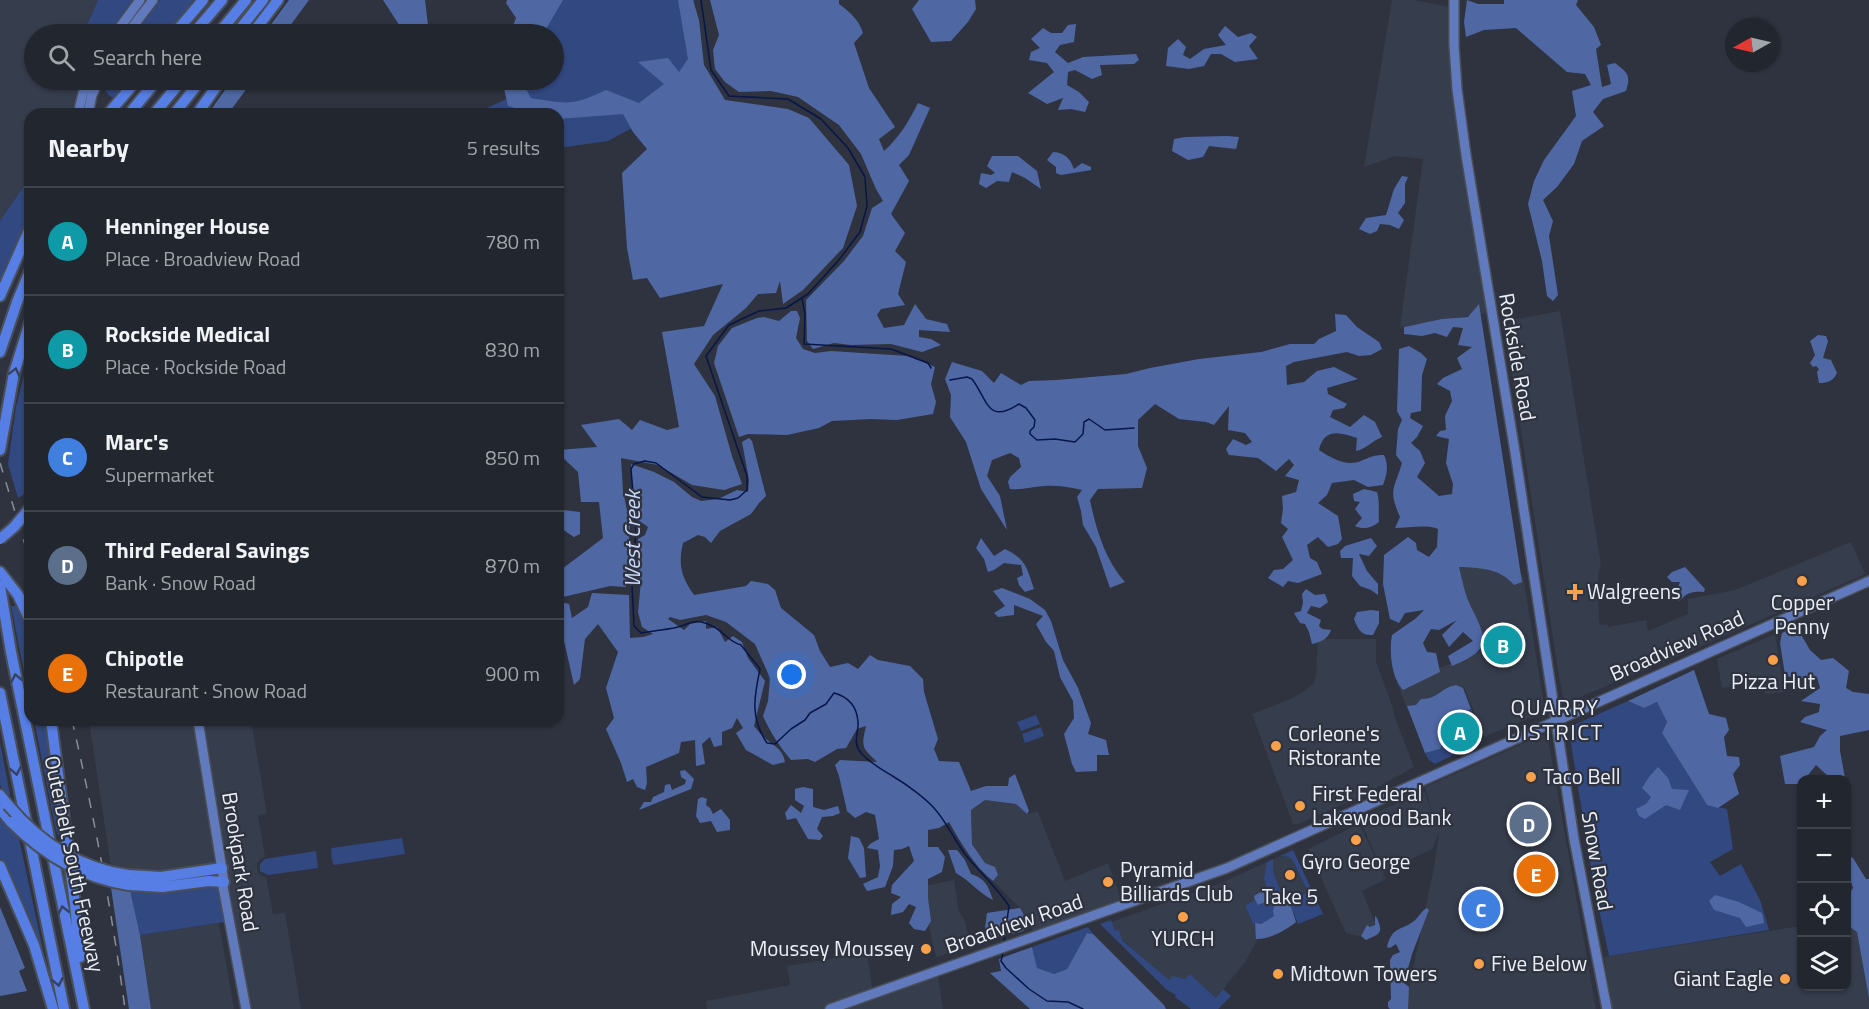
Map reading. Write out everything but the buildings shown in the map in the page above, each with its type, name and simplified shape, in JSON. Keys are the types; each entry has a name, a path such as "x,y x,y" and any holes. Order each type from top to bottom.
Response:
{"highway":[{"path":"183,24 203,0"},
{"path":"202,24 222,0"},
{"path":"226,24 246,0"},
{"path":"244,24 263,0"},
{"path":"260,24 278,0"},
{"path":"113,108 128,90"},
{"path":"134,108 149,90"},
{"path":"159,108 174,90"},
{"path":"179,108 193,90"},
{"path":"201,108 214,90"},
{"path":"0,297 24,242"},
{"path":"0,352 24,285"},
{"path":"0,450 12,382 24,342"},
{"path":"0,539 24,515"},
{"path":"0,572 18,595 24,608"},
{"name":"Outerbelt South Freeway","path":"0,586 10,652 24,720"},
{"name":"Outerbelt South Freeway","path":"0,693 64,1009"},
{"name":"Outerbelt South Freeway","path":"25,726 84,1009"},
{"path":"52,726 75,904 84,1009"},
{"path":"0,795 11,822 38,848 72,868 107,881 173,876 222,868"},
{"path":"4,807 32,832 60,852 97,869 129,880 162,887 209,881 224,882"},
{"path":"0,866 34,945 53,1009"}],"main road":[{"path":"122,24 140,0"},
{"path":"135,24 153,0"},
{"name":"Rockside Road","path":"1454,0 1454,45 1463,135 1556,720"},
{"path":"80,108 86,90"},
{"path":"89,108 94,90"},
{"name":"Broadview Road","path":"830,1009 1245,861 1869,581"},
{"name":"Snow Road","path":"1556,720 1574,839 1607,1009"},
{"name":"Brookpark Road","path":"199,726 222,868 223,887 246,1009"}],"shaded area":[{"path":"0,0 98,0 87,24 24,24 24,90 86,90 80,108 24,108 24,186 0,221"},
{"path":"98,0 140,0 122,24 87,24"},
{"path":"160,0 194,0 174,24 142,24"},
{"path":"289,0 309,0 291,24 271,24"},
{"path":"383,0 425,0 428,24 399,24"},
{"path":"507,0 563,0 549,24 514,24 516,18 506,3"},
{"path":"560,0 694,0 696,93 608,141 564,147 564,108 487,108 526,90 564,90 564,24 540,24"},
{"path":"678,0 693,0 699,20 704,65 725,100 788,109 809,118 849,165 857,206 843,248 803,290 783,304 780,281 776,293 758,294 746,308 713,335 694,364 715,396 742,484 724,490 692,485 658,465 621,458 623,491 630,525 626,587 610,586 564,597 564,567 603,538 599,502 581,502 578,472 564,459 564,450 597,447 581,425 619,419 632,430 640,420 667,430 679,427 662,332 704,326 723,284 660,298 647,278 633,280 627,248 622,173 647,149 633,132 623,114 564,119 564,108 508,106 504,90 527,90 531,98 570,102 585,99 606,90 639,103 664,84 638,62 668,58 679,72 688,59"},
{"path":"710,0 839,0 839,4 854,17 861,28 863,33 854,43 869,88 895,127 879,139 884,151 903,129 918,103 930,108 909,155 899,165 909,181 891,214 905,233 895,251 906,262 898,294 905,305 881,309 877,315 884,328 904,325 915,304 926,319 947,324 950,332 919,330 919,337 931,339 941,345 922,352 891,344 834,343 813,349 807,341 806,300 844,261 863,236 872,208 883,201 861,154 839,125 798,97 771,91 739,92 725,82 715,69 713,50 719,35"},
{"path":"919,0 975,0 976,9 951,41 931,42 912,9"},
{"path":"1392,0 1413,0 1450,7 1454,92 1487,313 1400,327 1423,159 1395,156 1364,167"},
{"path":"1467,0 1478,4 1504,4 1504,0 1578,0 1576,5 1594,27 1601,45 1596,49 1602,87 1611,84 1607,65 1615,63 1626,72 1628,78 1626,91 1603,99 1593,112 1604,126 1582,141 1574,164 1557,187 1543,200 1553,221 1549,236 1558,295 1553,301 1547,296 1542,261 1528,204 1534,181 1544,160 1576,116 1572,91 1591,85 1585,74 1567,72 1516,28 1484,30 1466,37 1464,22"},
{"path":"1076,24 1074,42 1060,45 1055,52 1068,63 1083,57 1136,54 1139,60 1134,64 1100,65 1102,75 1092,79 1075,70 1068,72 1067,85 1089,102 1085,112 1071,109 1058,110 1063,98 1047,104 1028,93 1054,72 1047,63 1029,60 1031,52 1040,48 1031,39 1043,28 1051,33 1062,33 1068,25"},
{"path":"1225,26 1238,37 1251,33 1257,37 1249,46 1258,59 1235,62 1221,54 1211,54 1204,66 1189,69 1166,66 1168,48 1178,39 1186,47 1183,55 1190,59 1204,49 1226,45 1218,35"},
{"path":"106,90 121,90 114,98"},
{"path":"225,90 246,90 232,108 212,108"},
{"path":"1239,137 1236,149 1209,146 1203,157 1188,160 1172,151 1174,139"},
{"path":"1053,152 1066,157 1074,169 1082,163 1091,167 1091,170 1061,175 1056,173 1056,167 1047,160"},
{"path":"992,156 1018,156 1037,171 1041,189 1012,172 1009,182 997,181 986,188 979,184 981,173 991,175 995,173 987,166"},
{"path":"1402,176 1408,177 1405,184 1405,203 1398,213 1404,220 1399,229 1380,224 1377,231 1370,234 1359,229 1366,218 1386,215 1394,189"},
{"path":"24,186 24,242 0,296 0,221"},
{"path":"1479,304 1522,582 1514,585 1496,572 1459,567 1467,597 1481,629 1482,644 1474,655 1452,666 1448,656 1473,641 1463,632 1449,647 1442,635 1457,620 1439,630 1431,629 1423,643 1427,652 1436,653 1440,672 1403,690 1392,664 1392,635 1424,610 1405,613 1399,623 1390,619 1383,584 1384,555 1408,537 1416,543 1417,550 1429,557 1437,547 1438,529 1423,526 1395,528 1400,517 1393,495 1402,463 1396,455 1398,429 1402,420 1397,411 1399,349 1409,346 1427,359 1422,375 1421,411 1411,413 1410,418 1423,426 1411,443 1420,451 1425,463 1417,477 1439,496 1452,494 1453,484 1446,463 1449,439 1436,436 1440,431 1446,430 1445,416 1452,401 1450,391 1437,384 1443,378 1462,369 1457,358 1472,347 1458,345 1463,328 1453,327 1447,337 1435,333 1422,336 1404,334 1404,327 1442,319 1468,317"},
{"path":"791,311 797,311 800,318 796,338 803,349 815,353 831,351 908,356 935,367 931,384 936,402 933,414 897,420 832,421 819,428 787,435 748,434 739,437 714,363 718,346 732,328 757,318 764,317 779,321"},
{"path":"1560,311 1601,565 1598,575 1599,622 1601,625 1607,624 1608,627 1646,620 1648,631 1688,614 1688,599 1735,590 1851,542 1865,574 1695,649 1573,700 1566,700 1563,697 1559,676 1505,328 1512,320"},
{"path":"1335,314 1346,315 1357,327 1379,342 1382,349 1371,355 1359,356 1347,352 1294,362 1286,366 1287,385 1304,382 1317,371 1334,367 1358,379 1327,388 1328,394 1347,404 1344,408 1333,410 1330,417 1350,427 1364,415 1375,422 1382,437 1356,451 1357,438 1339,433 1333,434 1325,438 1319,450 1334,459 1350,463 1384,455 1387,463 1386,474 1383,485 1368,487 1354,480 1332,483 1327,495 1318,503 1338,516 1342,539 1338,544 1328,547 1318,537 1307,545 1310,558 1317,562 1322,574 1298,583 1288,581 1283,587 1268,578 1274,570 1283,569 1293,560 1282,537 1288,529 1281,523 1282,496 1296,492 1299,480 1285,476 1294,465 1289,459 1276,471 1258,458 1229,455 1226,449 1233,439 1246,445 1252,442 1245,433 1228,430 1229,406 1214,425 1179,419 1155,404 1138,420 1138,446 1147,468 1142,488 1098,489 1090,500 1102,544 1112,564 1125,582 1110,588 1096,547 1083,525 1077,497 1082,490 1054,486 1010,489 1008,482 1010,477 1021,467 1019,458 1010,453 992,460 987,476 1000,496 1007,530 981,489 966,442 950,417 951,395 945,379 952,362 982,371 994,383 1001,373 1021,385 1029,381 1126,374 1199,359 1261,352 1290,344 1314,344 1336,331"},
{"path":"1818,335 1826,336 1828,341 1823,358 1831,360 1837,373 1832,380 1825,383 1819,383 1817,372 1819,369 1810,363 1815,355 1810,341"},
{"path":"24,376 24,494 18,498 8,464 16,407"},
{"path":"749,438 752,441 766,496 751,514 720,531 711,543 705,537 698,535 683,543 682,570 694,595 746,586 751,581 768,584 775,590 781,608 814,635 830,667 848,663 858,669 870,655 878,660 910,666 923,679 924,692 938,739 934,749 939,761 959,762 971,791 986,786 1008,786 1009,778 1015,774 1029,811 1027,814 1016,804 985,800 971,810 972,844 985,863 995,867 998,875 993,881 974,861 949,822 939,828 928,830 928,847 938,847 945,857 942,872 928,879 931,921 925,931 914,929 909,923 916,907 909,904 903,912 891,915 892,904 901,897 891,893 892,885 914,861 909,846 894,850 893,866 885,887 867,891 863,884 878,877 880,866 878,850 867,848 879,839 875,815 866,812 855,818 847,811 835,765 840,760 877,762 864,747 866,726 857,729 846,748 837,749 815,762 808,759 791,760 763,716 768,701 770,678 755,644 726,622 706,615 680,620 670,617 668,619 684,630 690,624 706,621 706,629 717,627 725,642 733,636 742,642 748,658 765,681 754,726 780,751 785,762 773,765 746,750 736,733 743,728 737,718 732,728 722,732 722,745 714,747 710,737 702,744 705,764 696,766 695,740 681,742 679,753 646,767 645,790 637,787 633,779 627,782 606,729 614,718 606,688 618,652 598,624 585,639 580,679 574,685 564,641 564,603 569,604 572,618 588,607 592,593 629,595 630,638 653,634 642,627 638,612 641,581 634,577 636,565 642,555 638,547 638,539 645,535 648,527 638,520 631,464 674,482 692,497 701,501 718,499 737,490 748,492 749,480 742,442"},
{"path":"1364,489 1377,492 1379,522 1364,528 1355,526 1362,518 1355,509 1360,502 1354,501 1353,494"},
{"path":"564,510 580,512 580,534 574,537 564,530"},
{"path":"981,538 994,556 1005,549 1022,561 1034,589 1025,592 1019,585 1017,578 1023,575 1021,565 1004,563 988,572 984,559 976,548"},
{"path":"1371,538 1377,546 1369,556 1359,554 1367,571 1378,584 1378,595 1360,586 1352,576 1353,558 1341,558 1340,551 1345,546"},
{"path":"1457,561 1491,563 1523,575 1544,705 1540,714 1484,737 1464,687 1408,711 1397,683 1464,659 1483,649 1473,623"},
{"path":"1685,567 1705,589 1704,592 1690,593 1679,601 1668,600 1668,590 1678,587 1680,582 1672,582 1667,577 1672,572"},
{"path":"1002,588 1030,599 1045,610 1051,621 1063,660 1078,688 1091,723 1088,734 1106,740 1109,755 1097,755 1097,771 1076,772 1072,764 1064,734 1074,718 1073,701 1060,677 1054,651 1036,624 1043,616 1014,605 1014,615 998,617 994,613 1005,606 993,591"},
{"path":"1306,589 1315,595 1325,594 1328,602 1320,608 1311,606 1307,613 1321,620 1319,626 1322,629 1331,630 1324,640 1312,644 1305,624 1300,623 1294,613 1301,611 1302,594"},
{"path":"11,606 17,606 24,621 24,672"},
{"path":"1379,611 1379,623 1373,635 1369,635 1361,631 1354,619 1357,612"},
{"path":"1796,626 1810,650 1821,660 1833,658 1849,671 1846,688 1853,692 1869,694 1869,730 1840,736 1844,775 1827,775 1816,765 1808,775 1797,775 1797,784 1785,784 1780,756 1814,747 1820,736 1827,730 1800,722 1805,717 1819,712 1820,704 1801,701 1820,688 1817,677 1796,679 1785,675 1780,643 1782,633"},
{"path":"1775,634 1785,692 1765,694 1763,681 1722,688 1717,659"},
{"path":"1318,639 1376,639 1376,662 1414,767 1362,796 1298,824 1293,824 1252,714 1290,699 1314,683"},
{"path":"1694,670 1709,714 1726,718 1729,730 1724,737 1727,756 1739,757 1740,765 1733,774 1739,794 1718,808 1707,805 1662,733 1667,722 1657,702 1644,708 1628,701"},
{"path":"1456,685 1463,688 1471,709 1460,713 1461,722 1449,728 1440,749 1425,753 1407,706 1416,705 1421,699 1432,697"},
{"path":"1628,701 1644,708 1657,702 1667,722 1662,733 1707,805 1727,809 1733,849 1710,862 1720,876 1741,864 1760,900 1769,930 1609,956 1594,886 1570,737 1574,725"},
{"path":"1471,709 1482,741 1435,764 1429,760 1425,753 1440,749 1454,721"},
{"path":"1036,715 1040,724 1021,731 1017,722"},
{"path":"35,726 48,726 61,841 56,830"},
{"path":"90,726 252,726 267,814 258,815 265,857 260,859 257,869 258,873 266,877 273,914 285,913 301,1009 246,1009 221,866 146,873 111,867"},
{"path":"1041,727 1044,736 1025,743 1022,734"},
{"path":"1547,733 1596,1009 1405,1009 1439,832 1432,849 1383,873 1386,879 1362,891 1375,923 1369,932 1358,936 1346,933 1308,849 1359,824 1382,870 1360,820 1425,792 1435,822 1425,787"},
{"path":"0,743 10,794 8,799 0,785"},
{"path":"1658,767 1668,778 1672,789 1689,790 1680,810 1666,805 1645,819 1639,816 1636,809 1646,804 1651,797 1642,788"},
{"path":"685,770 694,779 691,789 639,810 644,802 651,802 653,797 664,792 665,785 670,784 672,790 685,784 686,780 681,777 680,771"},
{"path":"803,787 813,789 813,807 824,810 838,806 840,813 822,817 817,829 823,836 820,840 808,839 796,818 787,820 785,813 791,805 801,813 804,806 795,800 795,789"},
{"path":"702,797 707,799 706,805 713,814 721,809 730,820 730,830 717,832 711,821 700,823 696,816 698,799"},
{"path":"985,800 1016,804 1027,814 1038,812 1065,881 1108,863 1122,901 1034,932 1020,908 993,881 998,875 985,863 972,843 971,810"},
{"path":"0,818 19,839 45,959 41,960 0,858"},
{"path":"851,836 859,838 864,848 866,877 860,878 848,858"},
{"path":"402,838 405,854 334,865 332,848"},
{"path":"948,850 957,850 965,860 971,874 986,884 993,900 956,873"},
{"path":"1293,850 1323,914 1298,924 1289,901 1308,892 1293,861 1289,857 1280,856"},
{"path":"316,851 318,868 268,875 260,871 260,864 265,859"},
{"path":"1280,856 1289,857 1293,861 1308,892 1284,903 1246,905 1259,937 1245,962 1216,998 1190,974 1185,979 1169,981 1114,932 1111,922 1221,883"},
{"path":"1851,857 1866,879 1869,879 1869,998 1857,932 1851,928 1851,891 1853,888"},
{"path":"1273,859 1273,872 1282,899 1274,889 1267,888 1264,878 1267,862"},
{"path":"954,880 959,912 964,919 971,945 936,957 928,922 924,886"},
{"path":"110,881 129,885 140,935 151,1009 129,1009"},
{"path":"224,882 231,921 140,935 129,885"},
{"path":"1267,888 1274,889 1282,899 1289,900 1296,922 1277,934 1256,939 1255,923 1261,924 1274,916 1271,900 1258,905 1254,896"},
{"path":"1715,895 1739,902 1762,913 1764,923 1746,927 1740,918 1714,910 1709,901"},
{"path":"1255,900 1258,905 1271,900 1274,916 1261,924 1253,924 1246,905"},
{"path":"0,907 25,968 19,971 27,991 0,996"},
{"path":"1020,908 1030,926 1021,932 1011,934 1009,923 1002,925 999,936 993,941 985,928 987,913"},
{"path":"1427,908 1429,910 1412,954 1404,983 1409,987 1408,1009 1390,1009 1388,1002 1391,999 1390,960 1393,955 1400,952 1396,944 1390,948 1387,947 1389,941 1397,930 1414,921"},
{"path":"1375,916 1379,923 1379,933 1366,940 1361,936 1367,925 1370,927 1375,925"},
{"path":"1858,917 1869,984 1869,1009 1613,1009 1604,957 1797,927 1797,991 1851,991 1851,918"},
{"path":"1111,920 1115,931 1119,930 1122,940 1169,980 1173,976 1185,979 1190,974 1216,998 1223,989 1231,996 1218,1009 1191,1009 1167,990 1100,924"},
{"path":"219,923 234,1009 151,1009 140,935"},
{"path":"1088,927 1093,934 1087,933 1067,969 1054,974 1037,969 1032,947"},
{"path":"1087,933 1093,934 1166,1009 1030,1009 990,973 1001,971 999,959 1032,947 1037,968 1054,974 1067,969"},
{"path":"867,953 873,993 937,970 943,1009 707,1009 706,1001 790,985 787,966"}],"waterway":[{"name":"West Creek","path":"701,0 711,70 729,96 788,99 821,119 848,148 865,177 867,206 860,232 808,294 786,308 759,311 729,325 706,356 747,476 747,490 738,498 730,500 702,497 656,463 645,461 634,464 631,469 636,528 632,585 634,626 641,633 674,628 697,621 714,627 733,642 741,645 760,669 755,707 758,725 767,743 775,744 805,720 810,713 826,704 834,693 848,700 854,707 857,717 856,741 861,753 872,763 915,791 934,808 965,854 1009,906 1004,942"},
{"path":"802,299 805,314 804,344 891,349 928,363 931,368"},
{"path":"950,380 967,377 972,379 985,402 994,411 1008,410 1019,404 1026,408 1035,420 1030,434 1037,440 1055,439 1075,442 1083,434 1084,422 1089,419 1105,430 1134,428"},
{"name":"West Creek","path":"1003,953 1001,961 1006,968 1029,989 1047,1001 1068,1002 1083,1009"}],"railway":[{"path":"0,463 24,541"},
{"path":"73,726 102,864 125,1009"}],"place":[{"name":"Copper Penny","path":"1802,581"},
{"name":"Walgreens","path":"1575,592"},
{"name":"Rockside Medical","path":"1503,645"},
{"name":"Pizza Hut","path":"1773,660"},
{"name":"Henninger House","path":"1460,732"},
{"name":"Corleone's Ristorante","path":"1276,746"},
{"name":"Taco Bell","path":"1531,777"},
{"name":"First Federal Lakewood Bank","path":"1300,806"},
{"name":"Third Federal Savings","path":"1529,824"},
{"name":"Gyro George","path":"1356,840"},
{"name":"Chipotle","path":"1536,874"},
{"name":"Take 5","path":"1290,875"},
{"name":"Pyramid Billiards Club","path":"1108,882"},
{"name":"Marc's","path":"1481,909"},
{"name":"YURCH","path":"1183,917"},
{"name":"Moussey Moussey","path":"926,949"},
{"name":"Five Below","path":"1479,964"},
{"name":"Midtown Towers","path":"1278,974"},
{"name":"Giant Eagle","path":"1785,979"}],"district":[{"name":"QUARRY DISTRICT","path":"1555,720"}]}
